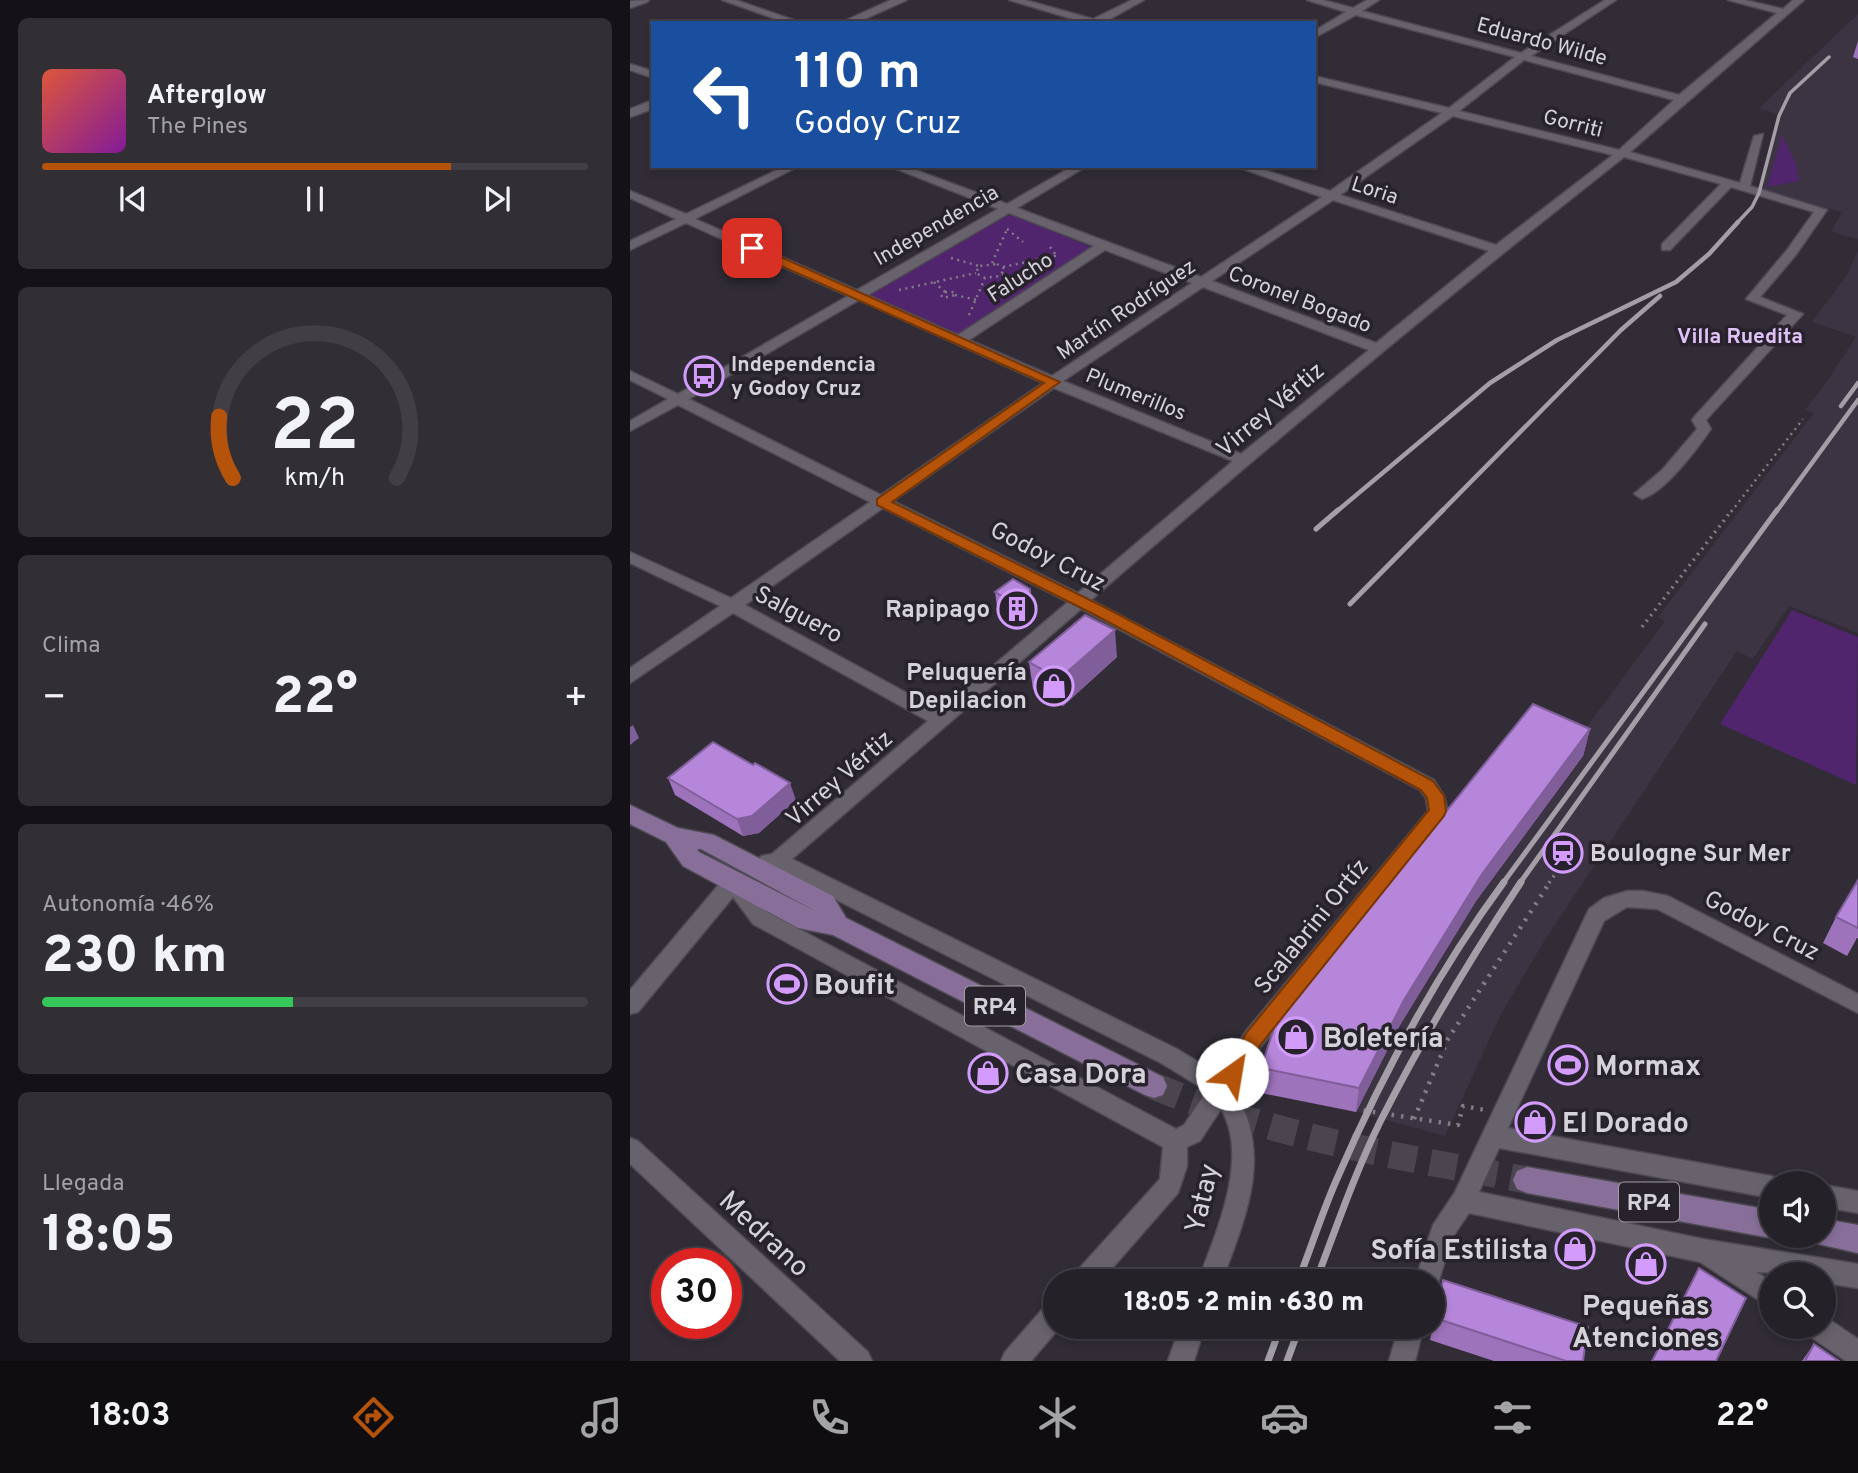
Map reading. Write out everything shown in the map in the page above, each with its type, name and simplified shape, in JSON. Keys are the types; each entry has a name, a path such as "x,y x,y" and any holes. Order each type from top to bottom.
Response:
{"main road":[{"name":"RP4","path":"630,814 674,836 691,859 742,873 807,921 837,925 1154,1086"},
{"name":"RP4","path":"1527,1180 1759,1222"},
{"path":"1836,1235 1858,1239"}],"street":[{"path":"630,5 643,0"},
{"path":"727,0 791,21"},
{"path":"851,21 901,0"},
{"path":"1014,0 1091,21"},
{"path":"1097,21 1139,0"},
{"name":"Eduardo Wilde","path":"1312,0 1681,99"},
{"path":"1316,33 1374,0"},
{"name":"Martín Rodríguez","path":"630,677 1054,382 1451,112 1523,56 1611,0"},
{"path":"1733,0 1784,12"},
{"name":"Virrey Vértiz","path":"777,861 1243,460 1498,250 1620,155 1681,99 1799,0"},
{"path":"630,67 651,74"},
{"name":"Gorriti","path":"1316,79 1653,161 1821,210 1791,253 1752,299 1796,314 1699,420 1704,429 1667,473 1642,494"},
{"path":"630,113 651,105"},
{"path":"1744,188 1759,136"},
{"path":"630,246 790,168"},
{"name":"Coronel Bogado","path":"899,168 1379,349"},
{"name":"Independencia","path":"630,426 858,294 1013,210 1079,168"},
{"name":"Loria","path":"1246,168 1498,250"},
{"path":"1666,247 1729,183"},
{"name":"Plumerillos","path":"630,194 1054,382 1243,460"},
{"name":"Falucho","path":"959,340 1102,246"},
{"name":"Godoy Cruz","path":"630,375 1080,601 1427,785 1435,796"},
{"name":"Salguero","path":"630,557 731,605 942,720"},
{"name":"Scalabrini Ortíz","path":"1222,1091 1254,1038 1438,811 1435,796"},
{"path":"630,1005 742,873 777,861 1169,1056 1222,1091 1192,1133 1175,1141"},
{"path":"742,873 760,918 1175,1141"},
{"name":"Godoy Cruz","path":"1505,1113 1596,915 1609,904 1623,898 1641,897 1661,902 1858,1004"},
{"name":"Yatay","path":"1214,1269 1234,1214 1243,1167 1242,1144 1235,1115 1222,1091"},
{"path":"1431,1269 1442,1233 1463,1200 1505,1113"},
{"path":"1494,1136 1759,1185"},
{"path":"1096,1269 1170,1185 1175,1166 1175,1141"},
{"name":"Medrano","path":"630,1149 859,1361"},
{"path":"1836,1198 1858,1202"},
{"path":"1463,1200 1703,1251 1858,1276"},
{"path":"1703,1251 1759,1288"},
{"path":"1014,1361 1043,1328"},
{"path":"1181,1361 1189,1339"},
{"path":"1402,1361 1408,1339"},
{"path":"1836,1339 1858,1354"}],"path":[{"path":"992,263 1013,210"},
{"path":"1006,229 1023,242"},
{"path":"1050,247 1056,255"},
{"path":"942,255 979,267 992,263 1003,267 1066,253"},
{"path":"976,273 979,267"},
{"path":"1002,274 1003,267"},
{"path":"897,290 976,273 985,278 1002,274 1031,285"},
{"path":"966,321 985,278"},
{"path":"934,282 945,292"},
{"path":"955,295 952,291 941,295 943,298 955,295 977,300"},
{"path":"1642,627 1802,419"},
{"path":"1414,1119 1448,1039 1567,857"},
{"path":"1351,1108 1458,1125 1464,1107 1505,1113"}],"shaded area":[{"path":"1858,14 1858,239 1831,232 1842,212 1762,191 1777,114 1759,108"},
{"path":"1782,135 1796,164 1799,181 1767,187"},
{"path":"1003,215 1015,216 1091,247 957,335 868,295"},
{"path":"1858,251 1858,633 1789,606 1753,659 1737,651 1543,943 1500,1016 1445,1136 1356,1112 1400,1025 1476,901 1583,757 1569,751 1665,621 1658,617 1814,413 1805,410 1856,337 1812,322 1847,275"},
{"path":"1792,610 1858,637 1856,785 1720,724"}],"building":[{"path":"1013,579 1030,589 1030,598 1019,606 995,592"},
{"path":"1085,615 1115,630 1059,679 1029,662"},
{"path":"1533,704 1590,729 1482,874 1404,1000 1359,1088 1261,1068 1276,1022"},
{"path":"713,742 790,783 752,816 737,819 668,778"},
{"path":"1858,880 1858,928 1836,917"},
{"path":"1699,1268 1746,1298 1716,1361 1652,1361"},
{"path":"1445,1281 1588,1327 1583,1361 1566,1361 1445,1321"},
{"path":"1814,1344 1839,1361 1805,1361"}],"tunnel":[{"path":"1154,1086 1245,1119 1338,1144 1527,1180"}],"railway":[{"path":"1736,224 1752,207 1759,193 1779,116 1790,93 1829,57"},
{"path":"1336,512 1490,383 1557,340 1676,282 1709,254 1738,222"},
{"path":"1441,512 1621,330 1660,296"},
{"path":"1841,406 1858,383"},
{"path":"1776,512 1858,400"},
{"path":"1316,529 1338,510"},
{"path":"1350,604 1443,510"},
{"path":"1503,883 1777,510"},
{"path":"1520,883 1705,624"},
{"path":"1302,1269 1336,1181 1391,1065 1433,989 1504,882"},
{"path":"1321,1269 1380,1122 1447,1000 1521,882"},
{"path":"1268,1361 1276,1339"},
{"path":"1287,1361 1295,1339"}],"place":[{"name":"Independencia y Godoy Cruz","path":"704,376"},
{"name":"Rapipago","path":"1017,609"},
{"name":"Peluquería Depilacion","path":"1054,686"},
{"name":"Boulogne Sur Mer","path":"1563,853"},
{"name":"Boufit","path":"787,984"},
{"name":"Boletería","path":"1296,1037"},
{"name":"Mormax","path":"1568,1065"},
{"name":"Casa Dora","path":"988,1073"},
{"name":"El Dorado","path":"1535,1122"},
{"name":"Sofía Estilista","path":"1575,1249"},
{"name":"Pequeñas Atenciones","path":"1646,1264"}],"district":[{"name":"Villa Ruedita","path":"1740,336"}],"route":[{"path":"752,248 1054,382 882,502 1080,601 1427,785 1435,796 1438,811 1254,1038 1232,1074"}]}
